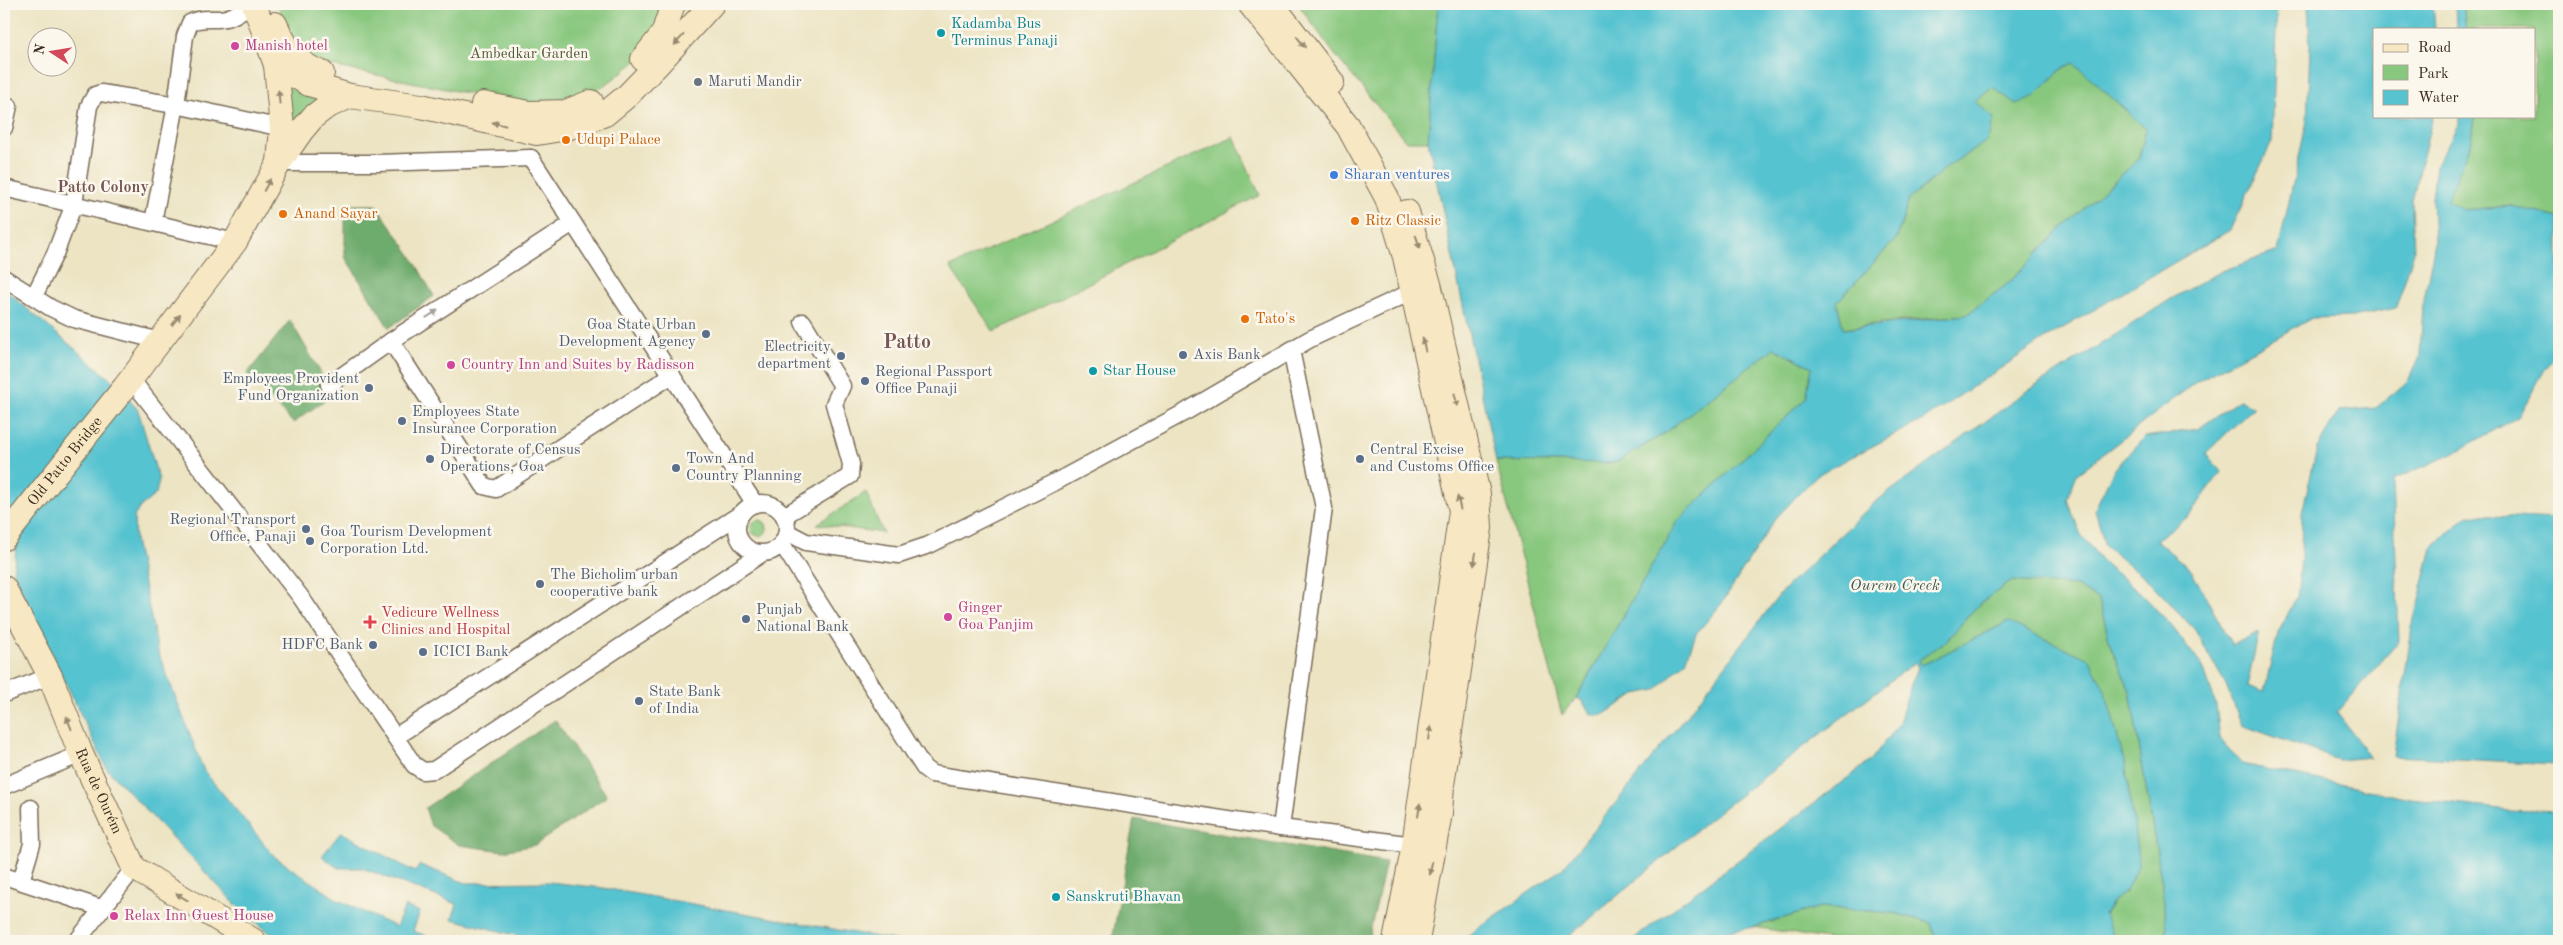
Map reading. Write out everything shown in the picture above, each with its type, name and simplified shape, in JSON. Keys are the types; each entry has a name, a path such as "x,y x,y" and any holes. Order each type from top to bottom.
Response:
{"main road":[{"path":"252,4 276,65 282,128 279,163"},
{"path":"266,4 288,52 312,69 343,80 412,89 529,113 566,112 595,100 636,68 663,34 673,4"},
{"path":"276,65 309,84 350,96 421,106 537,133 567,128 604,114 651,71 712,4"},
{"path":"1250,4 1348,126 1387,198 1421,288 1478,494 1480,528 1433,783 1414,845 1413,911 1417,941"},
{"path":"1272,4 1352,108 1403,199 1420,248 1421,288"},
{"name":"Old Patto Bridge","path":"4,538 128,383 235,242 279,163 313,117 326,107 350,96"},
{"name":"Rua de Ourém","path":"4,588 50,676 81,754 134,868"},
{"path":"1395,941 1413,911 1440,813 1433,783"},
{"path":"134,868 222,933 254,941"}],"street":[{"path":"153,222 176,105 185,36 190,23 199,18 225,18 237,14 252,4"},
{"path":"34,296 55,254 74,204 89,106 95,95 101,93 176,105 282,128"},
{"path":"4,128 9,106"},
{"path":"531,158 536,150 537,133"},
{"path":"279,163 377,163 531,158"},
{"path":"531,158 672,375 748,508"},
{"path":"4,188 235,242"},
{"path":"329,385 391,341 573,223"},
{"path":"4,278 74,319 160,341"},
{"path":"785,538 899,555 929,545 1070,474 1310,339 1421,288"},
{"path":"784,516 850,476 851,464 834,404 842,386 804,322"},
{"path":"391,341 484,486 496,489 672,375"},
{"path":"1281,828 1324,508 1291,350"},
{"path":"128,383 300,596 394,738 414,765 423,771 434,770 761,554"},
{"path":"394,738 748,508 772,505 784,516 785,538 908,743 924,768 932,774 1281,828 1414,845"},
{"path":"748,508 737,530 739,539 752,552 761,554 773,552 785,538"},
{"path":"4,694 50,676"},
{"path":"4,786 81,754"},
{"path":"21,881 32,844 31,808"},
{"path":"77,941 134,868"},
{"path":"4,876 101,908"}],"green space":[{"name":"Ambedkar Garden","path":"278,4 664,4 653,34 635,62 612,80 587,97 530,106 322,64 292,44"},
{"path":"1298,4 1438,4 1428,141 1406,141 1335,55"},
{"path":"2463,4 2559,4 2559,218 2512,206 2463,210 2446,201 2472,140 2475,118 2536,118 2536,28 2466,28"},
{"path":"2074,63 2146,129 2139,159 2059,231 2010,282 1966,315 1882,323 1843,329 1837,302 1897,238 1909,199 1948,166 1987,141 1974,101 1992,87 2035,96 2060,70"},
{"path":"281,76 299,92 316,99 317,103 294,130"},
{"path":"1234,137 1260,195 994,332 950,267"},
{"path":"345,205 376,205 411,255 434,296 389,328 345,257"},
{"path":"290,320 333,394 293,423 247,374"},
{"path":"1774,348 1812,367 1806,398 1677,522 1576,698 1562,715 1496,461 1615,463 1662,435"},
{"path":"866,492 883,533 817,524"},
{"path":"759,520 765,522 767,528 765,534 759,536 753,534 751,528 753,522"},
{"path":"2012,581 2077,586 2099,600 2111,647 2130,691 2165,902 2166,941 2116,941 2104,915 2113,901 2126,891 2008,622 1922,665 1919,660 1946,641 1980,603"},
{"path":"555,720 607,796 535,845 503,851 459,845 431,826 425,808"},
{"path":"1134,819 1386,862 1368,941 1112,941"},
{"path":"1820,907 1894,913 1931,923 1936,941 1838,941 1754,927"}],"water":[{"path":"1438,4 2277,4 2272,142 2230,230 2046,338 1923,420 1817,475 1775,519 1722,603 1696,634 1686,661 1656,690 1636,694 1601,716 1591,714 1581,700 1576,698 1677,522 1806,398 1812,367 1774,348 1662,435 1615,463 1496,461 1428,141","holes":["2074,63 2146,129 2139,159 2059,231 2010,282 1966,315 1843,329 1837,302 1897,238 1909,199 1948,166 1987,141 1994,118 1974,101 1992,87 2016,104 2035,96 2060,70"]},
{"name":"Ourem Creek","path":"2308,4 2433,4 2435,28 2373,28 2373,118 2433,118 2412,201 2414,252 2396,308 2353,317 2312,318 2196,382 2077,474 2067,500 2081,535 2104,563 2141,593 2170,624 2203,667 2216,705 2220,739 2242,764 2411,799 2508,810 2559,812 2559,941 2166,941 2165,902 2130,691 2111,647 2099,600 2077,586 2012,581 1980,603 1946,641 1919,660 1922,665 2008,622 2089,659 2105,690 2126,768 2139,864 2126,891 2113,901 2104,914 2116,941 1936,941 1931,923 1894,913 1820,907 1754,927 1716,933 1698,941 1631,941 1870,761 1899,723 1918,668 1915,662 1722,809 1563,941 1460,941 1562,869 1696,704 1784,589 1874,503 2020,396 2171,299 2222,271 2278,251 2307,121 2310,47"},
{"path":"2455,4 2463,4 2466,28 2456,28"},
{"path":"2459,118 2475,118 2472,140 2447,201 2464,210 2512,206 2559,218 2559,350 2544,371 2518,417 2452,454 2393,480 2399,641 2337,713 2370,757 2338,760 2242,725 2226,685 2195,630 2150,582 2105,546 2095,509 2113,471 2145,437 2198,429 2239,400 2254,407 2206,453 2221,472 2189,516 2156,540 2191,570 2232,645 2259,632 2247,686 2264,692 2278,633 2297,596 2301,561 2302,513 2317,448 2339,411 2376,408 2408,381 2420,355 2423,305 2434,247 2432,198 2436,165 2459,124"},
{"path":"4,289 114,382 138,410 159,480 156,494 140,507 134,517 135,540 158,652 204,771 275,857 338,900 396,927 405,906 420,912 413,931 440,941 280,941 239,908 107,769 13,573 16,550 4,536"},
{"path":"2468,515 2559,519 2559,764 2393,756 2412,627 2432,548"},
{"path":"341,832 415,872 420,865 466,883 549,882 603,888 900,941 538,941 452,919 457,904 362,868 338,868 322,856"}],"place":[{"name":"Kadamba Bus Terminus Panaji","path":"941,33"},
{"name":"Manish hotel","path":"235,46"},
{"name":"Maruti Mandir","path":"698,82"},
{"name":"Udupi Palace","path":"566,140"},
{"name":"Sharan ventures","path":"1334,175"},
{"name":"Anand Sayar","path":"283,214"},
{"name":"Ritz Classic","path":"1355,221"},
{"name":"Tato's","path":"1245,319"},
{"name":"Goa State Urban Development Agency","path":"706,334"},
{"name":"Axis Bank","path":"1183,355"},
{"name":"Electricity department","path":"841,356"},
{"name":"Country Inn and Suites by Radisson","path":"451,365"},
{"name":"Star House","path":"1093,371"},
{"name":"Regional Passport Office Panaji","path":"865,381"},
{"name":"Employees Provident Fund Organization","path":"369,388"},
{"name":"Employees State Insurance Corporation","path":"402,421"},
{"name":"Directorate of Census Operations, Goa","path":"430,459"},
{"name":"Central Excise and Customs Office","path":"1360,459"},
{"name":"Town And Country Planning","path":"676,468"},
{"name":"Regional Transport Office, Panaji","path":"306,529"},
{"name":"Goa Tourism Development Corporation Ltd.","path":"310,541"},
{"name":"The Bicholim urban cooperative bank","path":"540,584"},
{"name":"Ginger Goa Panjim","path":"948,617"},
{"name":"Punjab National Bank","path":"746,619"},
{"name":"Vedicure Wellness Clinics and Hospital","path":"370,622"},
{"name":"HDFC Bank","path":"373,645"},
{"name":"ICICI Bank","path":"423,652"},
{"name":"State Bank of India","path":"639,701"},
{"name":"Sanskruti Bhavan","path":"1056,897"},
{"name":"Relax Inn Guest House","path":"114,916"}],"district":[{"name":"Patto Colony","path":"103,188"},
{"name":"Patto","path":"907,343"}]}
